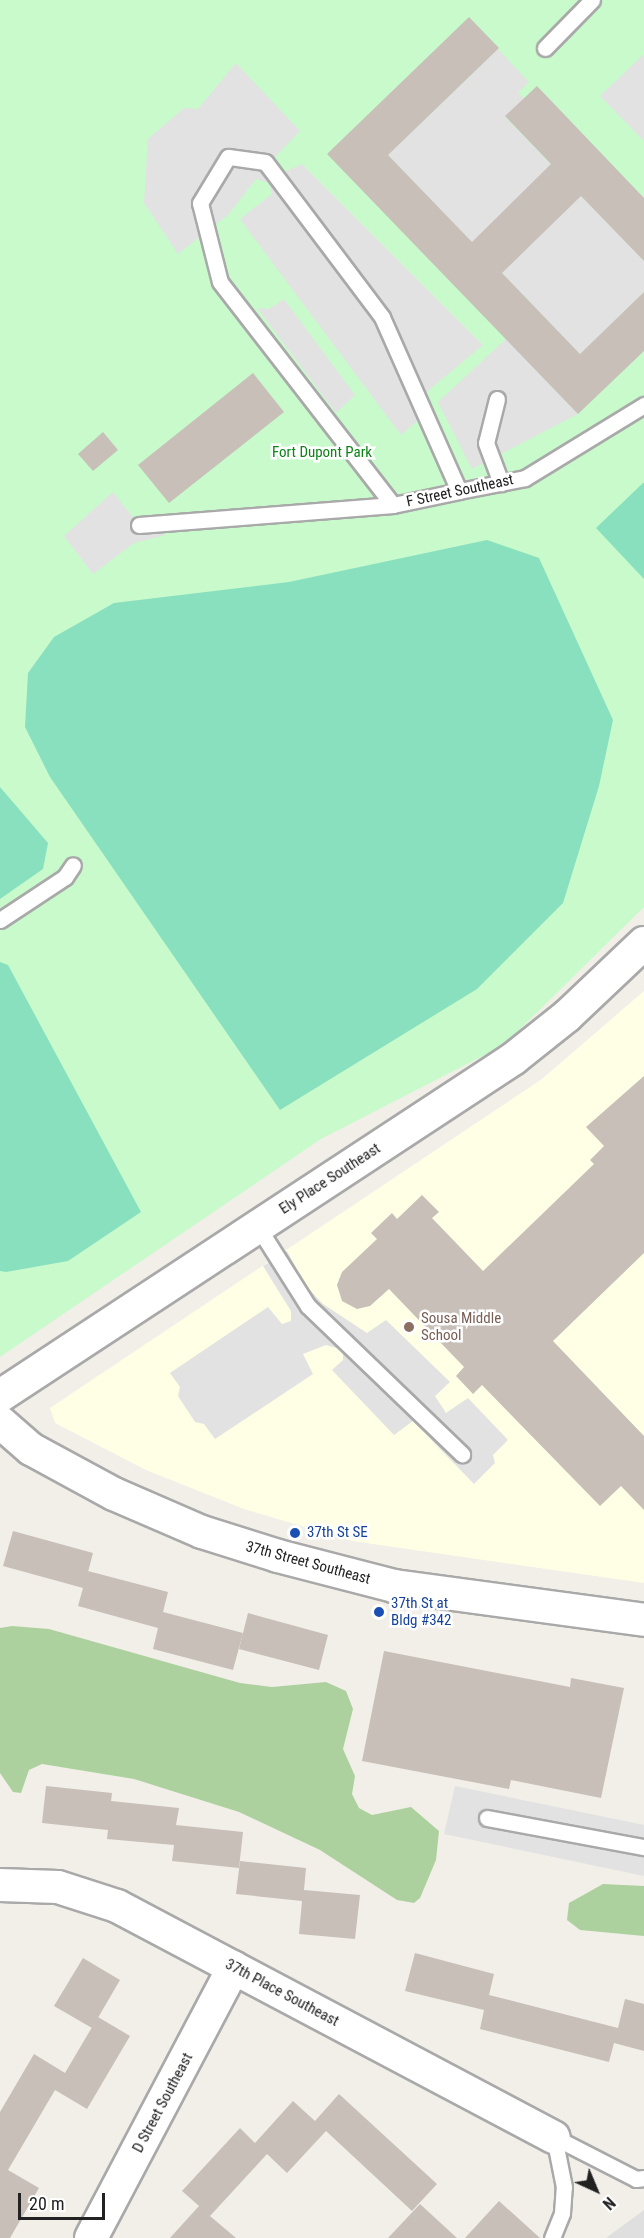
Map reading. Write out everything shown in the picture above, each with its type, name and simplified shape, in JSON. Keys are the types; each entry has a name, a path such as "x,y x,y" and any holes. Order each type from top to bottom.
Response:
{"street":[{"name":"Ely Place Southeast","path":"0,1396 513,1059 567,1016 644,943"},
{"name":"37th Street Southeast","path":"0,1422 31,1449 114,1494 193,1529 255,1549 394,1586 644,1620"},
{"name":"37th Place Southeast","path":"0,1885 38,1884 98,1898 234,1967 554,2137"},
{"name":"D Street Southeast","path":"91,2238 234,1967"}],"lane":[{"path":"545,48 592,0"},
{"name":"F Street Southeast","path":"459,491 382,317 265,162 228,157 200,203 220,282 393,505 525,478 644,405"},
{"path":"497,399 486,442 501,483"},
{"path":"140,525 393,505"},
{"path":"0,920 64,877 73,865"},
{"path":"258,1227 308,1306 462,1454"},
{"path":"487,1818 644,1847"},
{"path":"554,2137 636,2179 644,2178"},
{"path":"552,2238 562,2213 564,2187 554,2137"}],"shaded area":[{"path":"498,49 529,82 518,93 524,99 505,117 644,261 644,292 580,354 388,155"},
{"path":"644,54 644,141 600,96"},
{"path":"236,63 300,131 275,157 284,172 302,164 483,345 430,389 423,398 425,414 401,435 240,219 272,194 269,183 256,179 229,214 178,254 144,203 148,139 184,108 198,109"},
{"path":"284,299 355,395 336,413 257,308 269,309"},
{"path":"506,339 578,414 472,469 438,402"},
{"path":"113,492 139,525 166,535 134,543 93,574 64,536"},
{"name":"Sousa Middle School","path":"644,991 644,1583 352,1541 244,1509 146,1470 55,1423 50,1408 542,1079"},
{"path":"287,1251 306,1286 323,1304 367,1333 386,1320 450,1382 435,1396 446,1413 468,1398 508,1440 493,1455 495,1463 474,1484 413,1421 394,1435 332,1370 343,1360 343,1350 326,1345 303,1354 313,1374 215,1439 204,1424 195,1422 178,1396 180,1387 170,1373 268,1307 282,1324 291,1321 291,1311 263,1266"},
{"path":"455,1786 644,1825 644,1876 444,1834"},
{"path":"644,2210 644,2238 606,2238"}],"green space":[{"name":"Fort Dupont Park","path":"0,0 644,0 644,907 504,1045 321,1139 0,1357"},
{"path":"644,483 644,579 596,528"},
{"path":"487,540 539,558 613,720 599,786 563,903 477,989 280,1110 50,777 25,727 28,673 54,637 114,603 289,582"},
{"path":"0,787 48,843 43,869 0,899"},
{"path":"0,962 8,965 141,1212 68,1261 6,1272 0,1271"},
{"path":"12,1626 49,1629 240,1683 272,1687 326,1682 346,1691 353,1709 343,1749 355,1776 352,1794 359,1808 372,1815 411,1807 439,1831 436,1860 420,1898 414,1903 397,1900 320,1850 239,1812 134,1779 42,1764 29,1770 21,1793 13,1792 0,1773 0,1628"},
{"path":"603,1884 644,1886 644,1936 580,1930 567,1920 569,1903"}],"building":[{"path":"469,17 499,48 388,155 472,242 551,164 505,116 537,86 644,198 644,261 581,196 502,273 580,354 644,292 644,351 578,414 327,154"},
{"path":"253,373 284,412 169,503 138,465"},
{"path":"103,432 118,450 93,471 78,454"},
{"path":"644,1076 644,1253 553,1341 644,1436 644,1510 621,1486 600,1506 482,1385 473,1394 456,1376 464,1367 389,1289 370,1306 357,1309 342,1301 337,1285 342,1272 377,1239 371,1233 392,1213 397,1219 422,1195 439,1212 432,1218 483,1271 594,1164 590,1160 604,1146 586,1127"},
{"path":"13,1531 93,1553 88,1571 168,1592 163,1612 243,1633 233,1670 153,1649 158,1628 78,1606 83,1588 3,1566"},
{"path":"248,1613 328,1635 319,1670 239,1649"},
{"path":"384,1651 570,1687 571,1678 624,1688 601,1798 511,1780 509,1789 362,1761"},
{"path":"46,1786 112,1793 111,1801 179,1808 176,1825 243,1832 239,1868 172,1861 174,1845 107,1839 108,1830 42,1823"},
{"path":"240,1861 306,1868 304,1890 360,1895 355,1939 299,1934 302,1901 236,1894"},
{"path":"415,1953 494,1974 489,1995 618,2028 625,1999 644,2004 644,2051 614,2043 609,2062 480,2029 484,2010 405,1991"},
{"path":"83,1958 120,1980 92,2028 54,2006"},
{"path":"98,2017 130,2036 87,2109 55,2090 8,2170 39,2188 10,2238 0,2238 0,2112 34,2054 65,2073"},
{"path":"339,2094 437,2184 412,2211 326,2131 287,2173 267,2154 210,2216 236,2238 170,2238 199,2206 182,2191 240,2128 255,2143 293,2101 315,2121"},
{"path":"499,2201 540,2238 465,2238"},
{"path":"420,2204 457,2238 388,2238"}],"place":[{"name":"Sousa Middle School","path":"409,1327"},
{"name":"37th St SE","path":"295,1533"},
{"name":"37th St at Bldg #342","path":"379,1612"}]}
